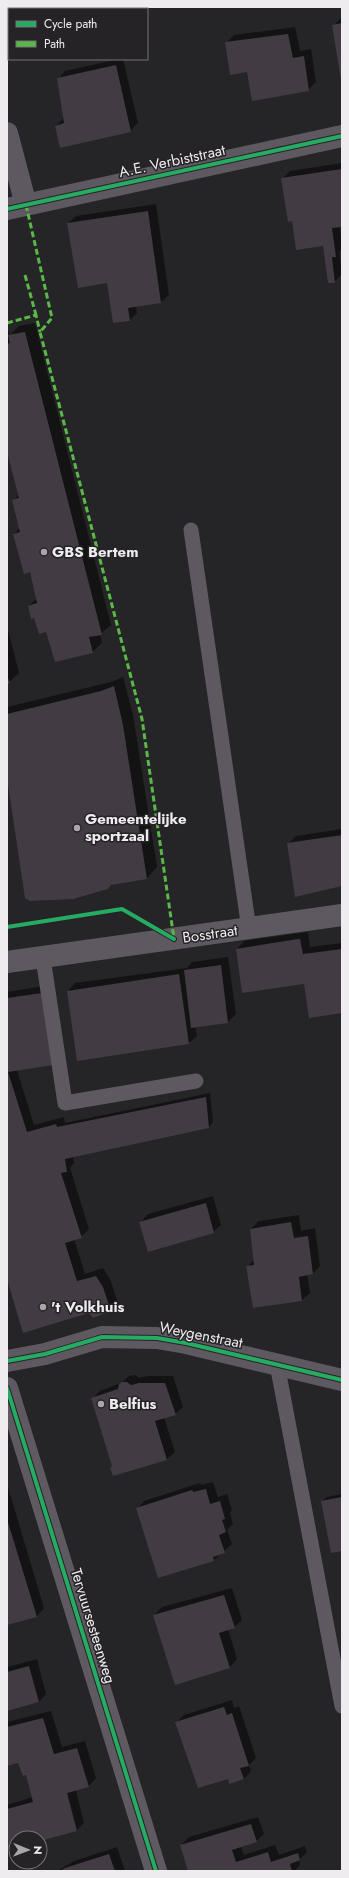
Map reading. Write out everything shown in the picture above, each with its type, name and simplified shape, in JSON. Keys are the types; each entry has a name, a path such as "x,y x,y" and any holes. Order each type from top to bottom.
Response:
{"main road":[{"name":"Tervuursesteenweg","path":"7,1388 156,1871"}],"street":[{"path":"7,133 16,207"},
{"name":"A.E. Verbiststraat","path":"16,207 342,136"},
{"name":"Bosstraat","path":"7,962 342,915"},
{"name":"Weygenstraat","path":"7,1362 45,1354 102,1337 133,1336 186,1343 342,1380"}],"lane":[{"path":"191,530 248,929"},
{"path":"43,958 65,1103 196,1081"},
{"path":"277,1364 342,1706"}],"building":[{"path":"44,7 122,7 122,8"},
{"path":"342,23 342,80 341,80 332,25"},
{"path":"288,34 293,58 304,56 309,91 252,101 247,72 230,75 225,42"},
{"path":"116,65 131,132 60,148 55,126 64,123 57,78"},
{"path":"342,169 342,227 332,228 336,257 332,257 335,283 328,283 323,246 296,250 292,221 288,222 281,178"},
{"path":"148,211 161,303 128,308 130,321 113,323 107,283 78,288 67,223"},
{"path":"25,332 102,635 89,637 93,653 55,662 46,632 39,634 34,618 31,619 28,606 37,603 30,572 24,574 13,534 20,532 12,500 19,498 7,452 7,344 10,343 8,335"},
{"path":"7,675 10,683 7,685"},
{"name":"Gemeentelijke sportzaal","path":"114,686 123,725 147,879 111,885 108,889 73,899 30,901 25,898 7,778 7,714 101,691"},
{"path":"342,835 342,886 295,897 287,843"},
{"path":"300,939 303,954 342,949 342,1013 309,1018 304,984 242,993 236,949"},
{"path":"221,965 228,1023 191,1028 184,970"},
{"path":"179,974 189,1044 77,1061 67,991"},
{"path":"42,993 53,1065 8,1072 27,1132 56,1124 57,1127 206,1097 209,1128 65,1159 67,1172 61,1173 82,1238 65,1243 77,1281 96,1276 103,1287 111,1311 93,1318 89,1313 23,1333 7,1279 7,998"},
{"path":"206,1203 214,1233 148,1252 139,1222"},
{"path":"291,1222 294,1238 308,1236 313,1274 299,1277 302,1301 253,1308 246,1266 254,1265 250,1229"},
{"path":"122,1382 127,1382 131,1385 139,1383 165,1383 176,1415 155,1421 167,1460 113,1476 110,1468 112,1466 91,1398 118,1389 119,1384"},
{"path":"206,1489 210,1504 220,1501 225,1519 222,1520 226,1532 219,1535 225,1553 213,1557 214,1561 158,1578 136,1508 192,1490 193,1492"},
{"path":"342,1497 342,1551 331,1553 321,1501"},
{"path":"7,1519 37,1617 7,1625"},
{"path":"224,1595 235,1628 219,1633 230,1668 175,1685 153,1615"},
{"path":"29,1666 39,1702 7,1711 7,1672"},
{"path":"224,1707 227,1715 232,1713 249,1766 240,1768 244,1779 229,1784 228,1779 198,1788 175,1722"},
{"path":"43,1718 54,1754 77,1748 89,1787 67,1793 77,1831 48,1839 48,1830 8,1830 7,1849 7,1809 33,1802 26,1775 23,1776 18,1763 7,1766 7,1727"},
{"path":"251,1824 257,1842 232,1850 236,1862 268,1852 271,1862 298,1853 300,1860 290,1864 292,1871 188,1871 180,1845"},
{"path":"109,1854 115,1871 60,1871 65,1868"}],"marked path":[{"path":"26,205 52,318 40,332 142,719 174,939"},
{"path":"25,275 36,315"},
{"path":"7,323 36,315 40,332"}],"cycle path":[{"path":"7,209 342,136"},
{"path":"7,927 122,909 174,939"},
{"path":"7,1361 45,1354 102,1337 157,1338 186,1343 342,1380"},
{"path":"7,1388 156,1871"}],"place":[{"name":"GBS Bertem","path":"44,552"},
{"name":"Gemeentelijke sportzaal","path":"77,828"},
{"name":"'t Volkhuis","path":"43,1307"},
{"name":"Belfius","path":"101,1404"}]}
